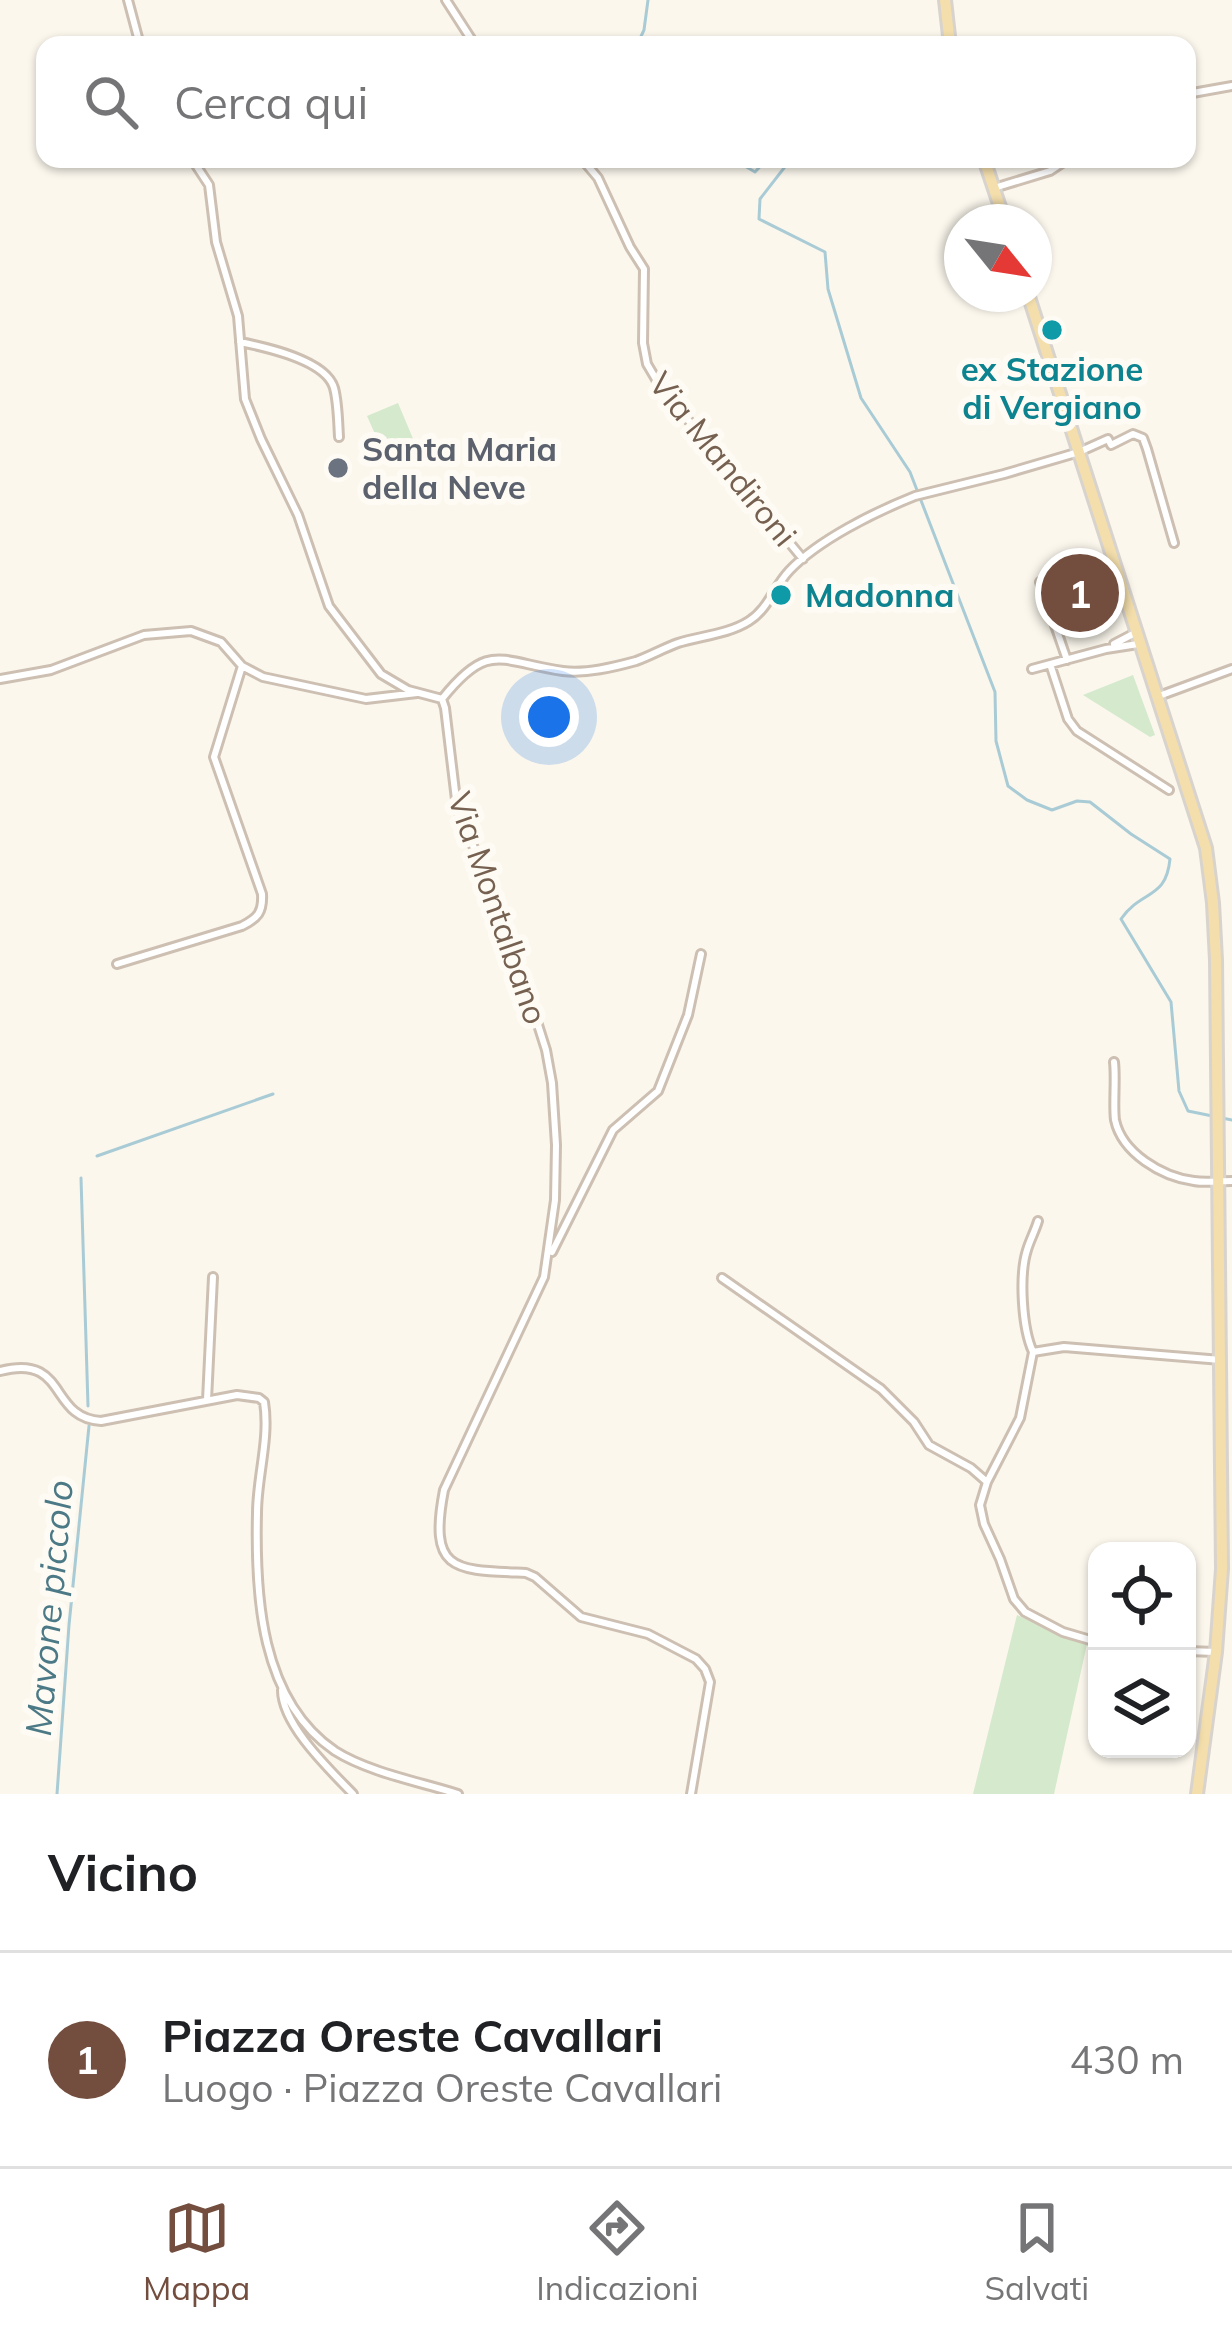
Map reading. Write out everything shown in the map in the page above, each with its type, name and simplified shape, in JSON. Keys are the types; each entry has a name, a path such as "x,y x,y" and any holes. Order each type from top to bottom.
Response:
{"main road":[{"path":"945,0 949,36"},
{"path":"987,168 999,204"},
{"path":"1034,312 1206,848 1214,903 1217,1121 1225,1181 1222,1568 1197,1794"}],"street":[{"path":"128,0 138,36"},
{"path":"446,0 469,36"},
{"path":"1196,92 1232,86"},
{"path":"198,168 209,185 216,242 238,316 245,398 261,439 298,515 329,606 381,674 408,690 442,699 473,666 490,660 568,672 602,669 747,622 803,559 870,517 914,496 1108,440 1111,445 1133,434 1143,439 1174,543"},
{"name":"Via Mandironi","path":"590,168 644,269 647,364 803,559"},
{"path":"994,188 1054,168"},
{"path":"240,342 272,349 328,376 334,385 339,437"},
{"path":"1040,582 1066,660"},
{"path":"0,679 51,670 144,635 171,631 208,635 242,666 263,677 339,696 366,699 420,693"},
{"path":"1032,669 1136,639"},
{"path":"1050,664 1068,719 1077,731 1169,790"},
{"path":"117,964 242,926 256,919 262,908 262,894 214,757 242,666"},
{"path":"1156,697 1232,669"},
{"name":"Via Montalbano","path":"442,699 458,808 505,921 538,1018 552,1083 556,1145 555,1200 544,1277 444,1490 438,1522 442,1546 456,1566 526,1574 581,1617 648,1634 696,1659 710,1682 691,1794"},
{"name":"Via Montalbano","path":"548,1261 613,1130 658,1091 688,1016 701,954"},
{"path":"1216,999 1232,999"},
{"path":"1114,1062 1115,1121 1135,1154 1171,1175 1199,1182 1225,1181"},
{"path":"1038,1221 1025,1254 1024,1315 1033,1352 1020,1418 980,1505 1015,1599 1025,1612 1088,1639"},
{"path":"207,1400 213,1277"},
{"path":"722,1278 881,1389 929,1444 987,1482"},
{"path":"1033,1352 1064,1347 1221,1360"},
{"path":"0,1371 28,1367 44,1373 76,1414 88,1420 237,1395 264,1402 257,1564 270,1658 282,1690 308,1725 335,1750 458,1794"},
{"path":"1196,1651 1216,1652"},
{"path":"282,1690 293,1723 353,1794"}],"green space":[{"path":"398,403 414,441 384,454 367,416"},
{"path":"1133,675 1155,735 1150,737 1083,695"},
{"path":"1017,1615 1087,1644 1054,1794 973,1794"}],"waterway":[{"path":"641,36 648,0"},
{"path":"748,168 755,172 759,168"},
{"path":"784,168 760,199 759,219 825,252 828,289 861,398 910,472 995,692 996,741 1008,786 1052,810 1077,801 1090,802 1170,859 1164,881 1121,919 1171,1002 1179,1091 1188,1111 1232,1120"},
{"name":"Mavone piccolo","path":"97,1156 273,1094"},
{"name":"Mavone piccolo","path":"81,1178 88,1406"},
{"name":"Mavone piccolo","path":"57,1794 89,1426"}],"place":[{"name":"ex Stazione di Vergiano","path":"1052,330"},
{"name":"Santa Maria della Neve","path":"338,468"},
{"name":"Piazza Oreste Cavallari","path":"1080,593"},
{"name":"Madonna","path":"781,595"}]}
